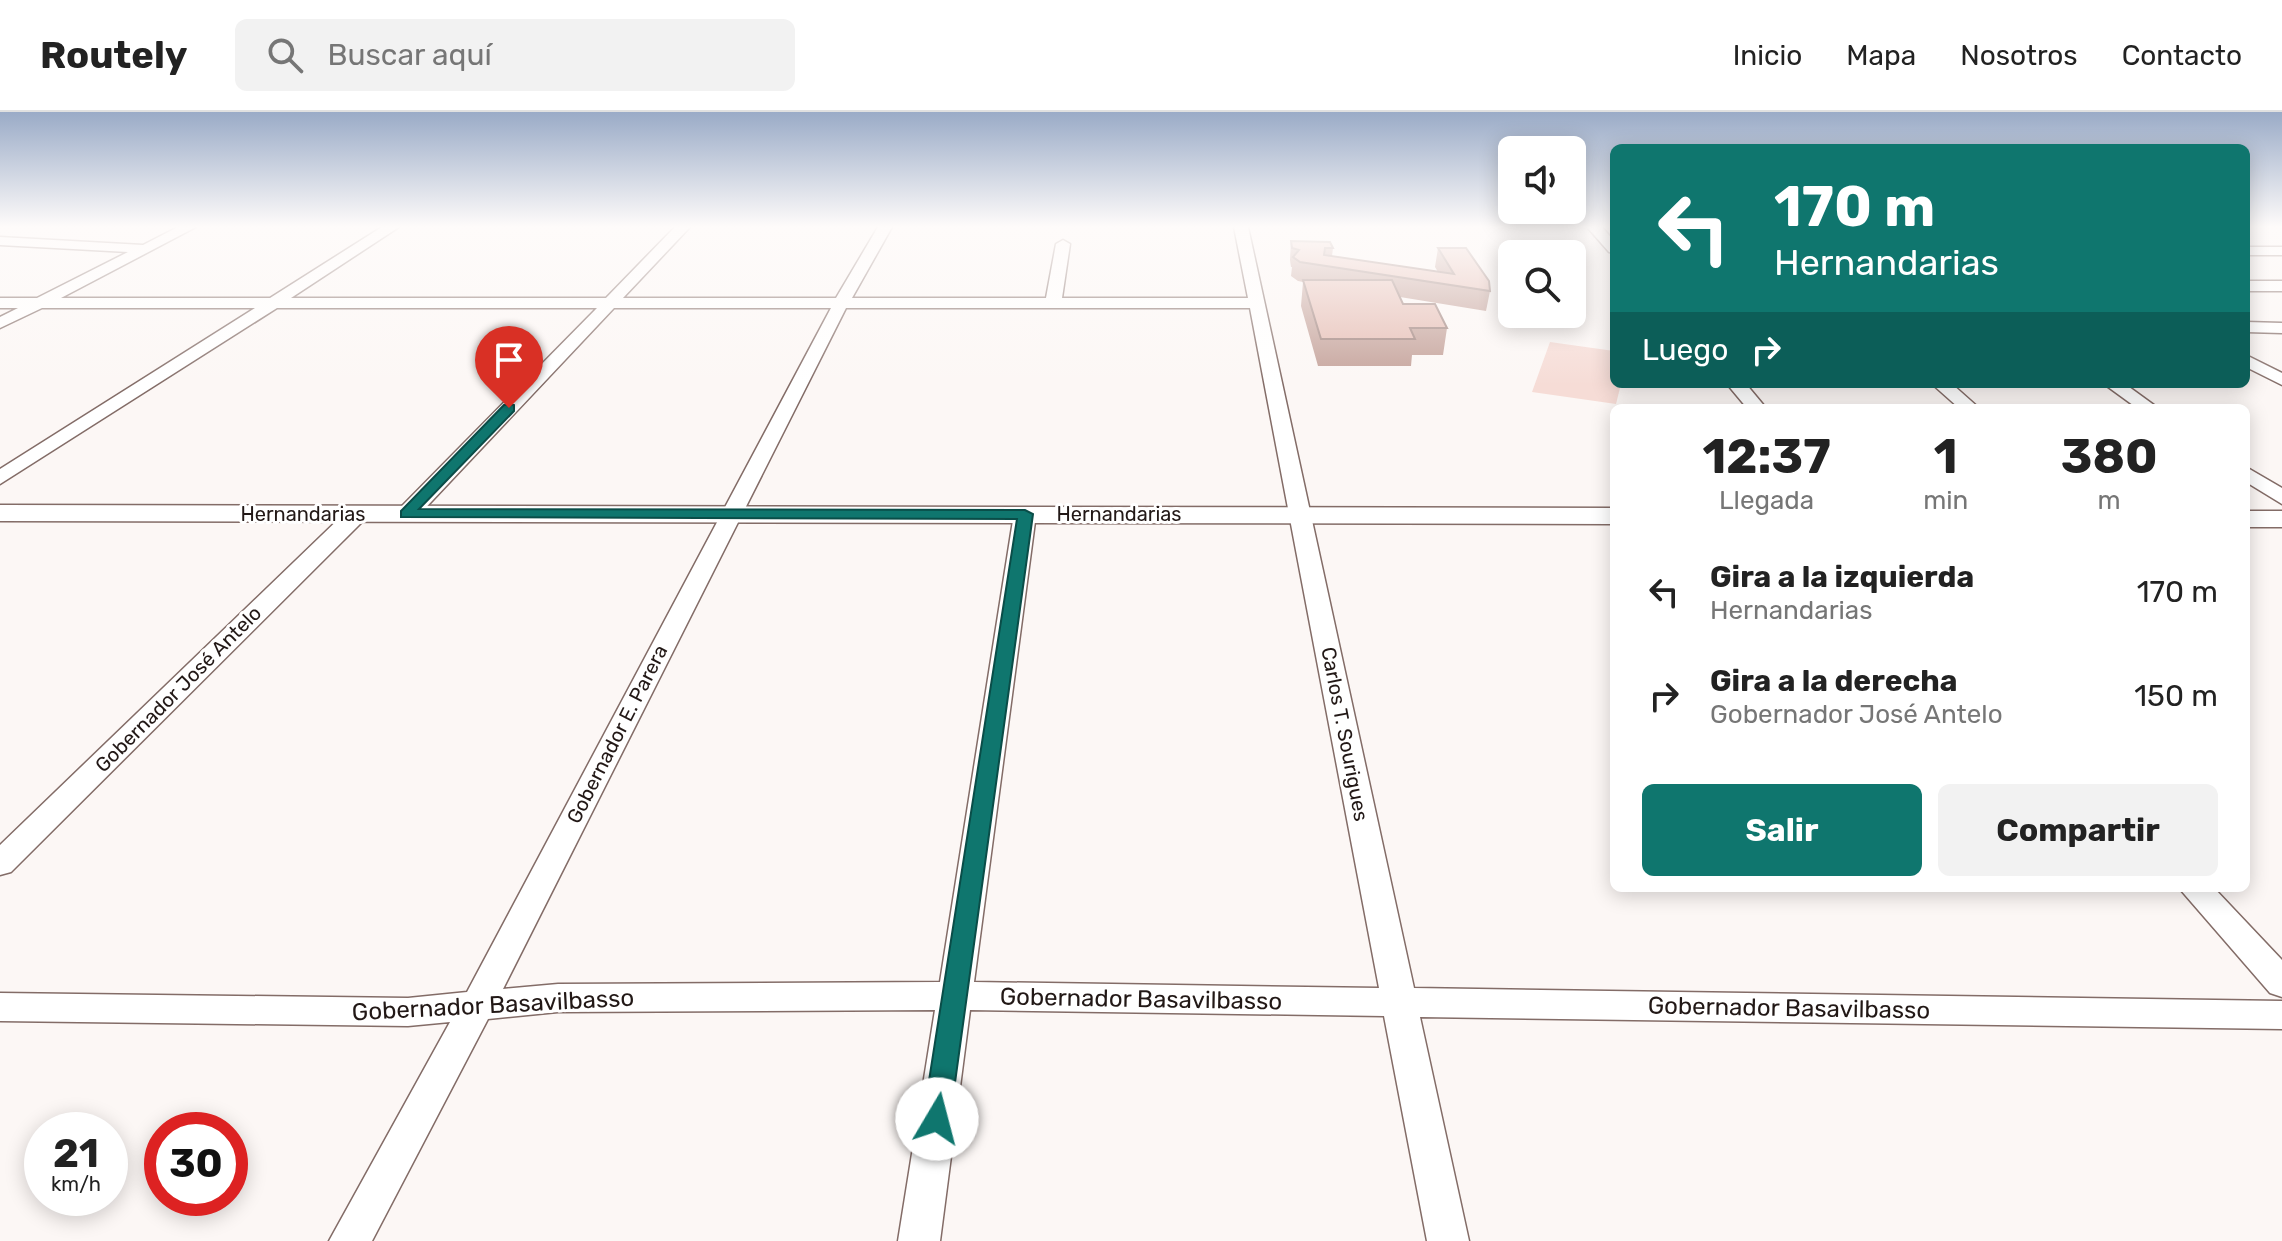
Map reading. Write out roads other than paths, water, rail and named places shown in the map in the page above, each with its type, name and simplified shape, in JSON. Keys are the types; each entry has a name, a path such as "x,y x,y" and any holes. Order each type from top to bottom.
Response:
{"street":[{"path":"0,323 85,280"},
{"path":"0,478 310,280"},
{"path":"407,514 633,280"},
{"name":"Gobernador E. Parera","path":"350,1241 477,1006 730,514 854,280"},
{"path":"1053,303 1057,280"},
{"name":"Carlos T. Sourigues","path":"1250,280 1301,514 1448,1241"},
{"path":"2250,286 2282,286"},
{"path":"0,303 1254,303"},
{"path":"2250,327 2282,328"},
{"path":"2250,362 2282,380"},
{"path":"1740,388 1754,404"},
{"path":"1946,388 1965,404"},
{"path":"2119,388 2143,404"},
{"path":"2250,476 2282,498"},
{"name":"Hernandarias","path":"0,513 1610,516"},
{"path":"919,1241 1025,514"},
{"name":"Gobernador José Antelo","path":"0,864 356,515"},
{"path":"2250,519 2282,519"},
{"path":"2199,892 2282,983"},
{"name":"Gobernador Basavilbasso","path":"0,1007 408,1012 558,998 954,996 2282,1015"}]}
